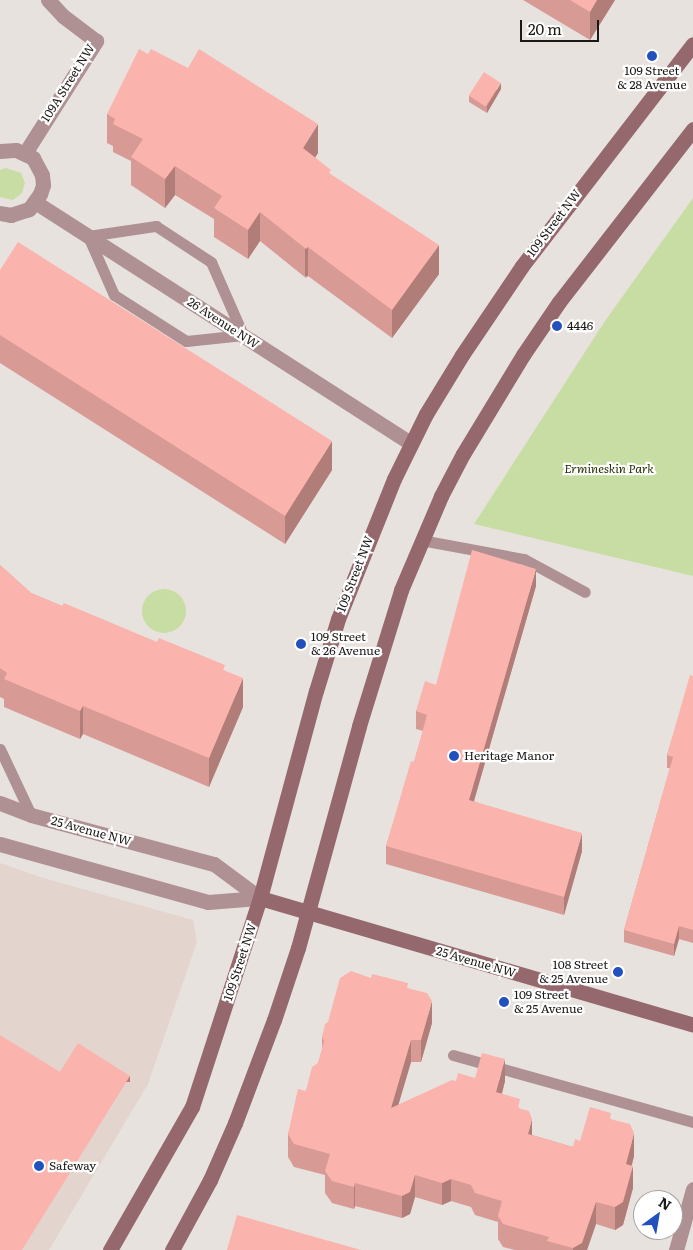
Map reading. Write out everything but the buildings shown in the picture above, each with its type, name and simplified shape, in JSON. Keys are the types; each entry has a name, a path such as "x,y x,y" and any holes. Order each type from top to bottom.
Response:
{"street":[{"name":"109A Street NW","path":"25,153 96,41 63,16 48,0"},
{"name":"109 Street NW","path":"110,1250 192,1107 260,898 316,691 338,619 375,522 411,443 462,355 526,259 693,44"},
{"path":"172,1250 210,1180 235,1123 274,1020 308,914 401,590 421,540 463,454 523,355 559,302 693,129"},
{"path":"0,151 16,150 33,158 42,175 43,185 36,202 21,213 11,215 0,213"},
{"name":"26 Avenue NW","path":"36,202 411,443"},
{"name":"25 Avenue NW","path":"1,807 214,864 260,898 308,914 693,1025"},
{"name":"25 Avenue NW","path":"0,844 208,902 260,898"},
{"path":"676,1250 693,1189"}],"lane":[{"path":"156,226 211,262 243,335 186,341 114,295 88,236 156,226"},
{"path":"421,540 524,559 585,592"},
{"path":"0,749 31,815"},
{"path":"453,1055 693,1122"}],"shaded area":[{"path":"0,863 40,877 193,920 197,942 148,1084 49,1250 0,1250"}],"green space":[{"path":"6,168 21,173 25,183 22,193 13,200 0,197 0,170"},
{"name":"Ermineskin Park","path":"693,198 693,576 474,524 605,321"},
{"path":"164,589 176,593 182,599 186,611 182,623 176,629 164,633 152,629 146,623 142,611 146,599 152,593"}],"place":[{"name":"109 Street & 28 Avenue","path":"652,56"},
{"name":"4446","path":"557,326"},
{"name":"109 Street & 26 Avenue","path":"301,644"},
{"name":"Heritage Manor","path":"454,756"},
{"name":"108 Street & 25 Avenue","path":"618,972"},
{"name":"109 Street & 25 Avenue","path":"504,1002"},
{"name":"Safeway","path":"39,1166"}]}
